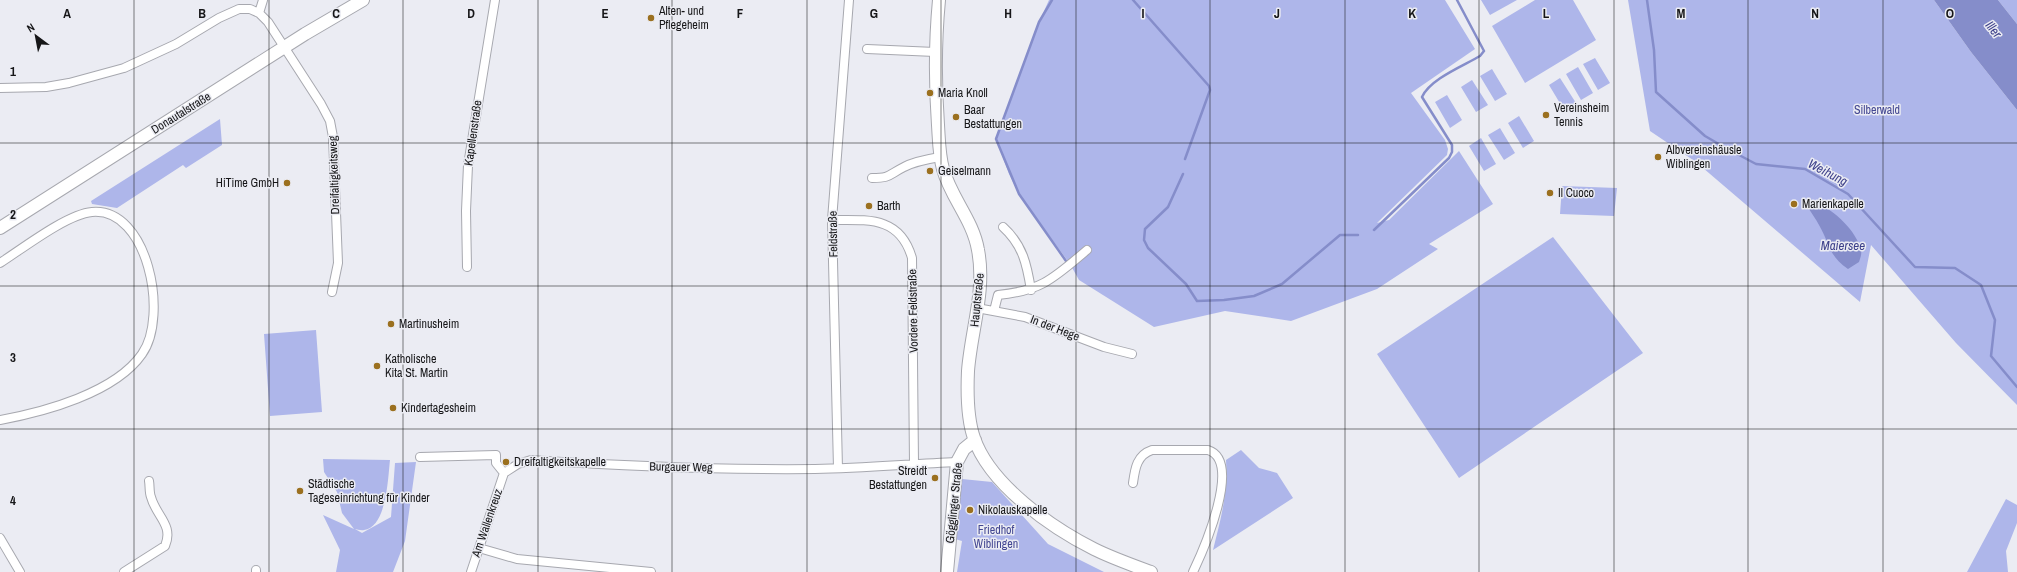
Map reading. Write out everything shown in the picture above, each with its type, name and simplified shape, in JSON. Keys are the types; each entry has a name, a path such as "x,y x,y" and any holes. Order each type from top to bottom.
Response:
{"main road":[{"name":"Donautalstraße","path":"0,228 285,47 363,0"},
{"name":"Hauptstraße","path":"939,0 935,52 940,157 946,179 969,222 977,243 980,268 977,308 969,362 968,389 969,418 977,445 991,468 1006,485 1037,512 1094,549 1151,572"},
{"name":"Gögglinger Straße","path":"946,572 957,462 964,449 977,445"}],"street":[{"path":"0,88 46,87 100,76 124,68 147,58 239,9 250,9 259,13 263,0"},
{"name":"Kapellenstraße","path":"467,267 466,211 468,165 495,0"},
{"name":"Feldstraße","path":"838,468 832,220 849,0"},
{"name":"Dreifaltigkeitsweg","path":"259,13 268,22 285,47 323,108 332,130 338,263 332,292"},
{"path":"867,49 935,52"},
{"path":"872,178 887,178 915,162 940,157"},
{"path":"0,263 71,218 92,212 106,213 115,217 125,225 140,246 148,268 155,297 152,329 142,355 127,369 114,379 76,399 33,414 0,420"},
{"name":"Vordere Feldstraße","path":"832,220 863,220 883,223 893,227 908,244 912,258 914,464"},
{"path":"1003,227 1014,236 1022,250 1028,265 1031,290"},
{"path":"994,311 998,295 1031,290 1051,279 1087,250"},
{"name":"In der Hege","path":"977,308 1025,317 1104,347 1132,354"},
{"path":"1133,483 1138,461 1145,452 1152,450 1208,450 1216,454 1219,458 1221,486 1216,514 1193,572"},
{"path":"420,458 496,455 496,463 504,473"},
{"name":"Burgauer Weg","path":"504,473 522,462 531,460 653,466 838,468 957,462"},
{"name":"Am Wallenkreuz","path":"471,572 504,473"},
{"path":"124,572 165,546 168,540 168,531 151,497 149,481"},
{"path":"0,538 20,572"},
{"path":"479,548 517,559 651,572"}],"green space":[{"path":"1049,0 1445,0 1475,49 1411,93 1445,140 1448,149 1447,155 1377,223 1389,220 1459,151 1493,204 1429,244 1438,249 1377,289 1291,321 1225,311 1154,327 1079,280 1070,264 1020,196 1009,174 996,139 1039,22"},
{"path":"1481,0 1517,0 1490,15"},
{"path":"1535,0 1573,0 1596,40 1525,83 1492,26"},
{"name":"Silberwald","path":"1628,0 1934,0 1971,52 2017,110 2017,405 1956,343 1871,245 1860,302 1696,162 1650,131"},
{"path":"1998,0 2017,0 2017,24"},
{"path":"1595,58 1610,83 1598,90 1583,64"},
{"path":"1578,67 1593,93 1581,100 1566,74"},
{"path":"1492,69 1507,94 1495,101 1480,76"},
{"path":"1560,78 1576,103 1564,110 1549,85"},
{"path":"1472,80 1488,105 1476,112 1461,87"},
{"path":"1447,95 1462,120 1450,128 1435,102"},
{"path":"1519,116 1534,141 1523,148 1508,123"},
{"path":"220,119 222,145 186,168 183,165 117,208 92,204 91,201"},
{"path":"1500,128 1515,153 1504,160 1488,135"},
{"path":"1481,138 1496,164 1484,171 1469,146"},
{"path":"1562,186 1617,188 1614,216 1560,214"},
{"path":"1553,237 1643,353 1459,478 1377,354"},
{"path":"316,330 322,412 270,416 264,334"},
{"path":"1241,450 1259,468 1277,473 1293,498 1213,550 1225,495 1226,460"},
{"path":"323,459 390,460 387,489 382,511 372,527 363,530 355,529 362,533 391,517 395,463 416,462 405,541 393,572 336,572 340,550 323,515 354,529 342,513 337,492 324,472"},
{"name":"Friedhof Wiblingen","path":"962,479 992,482 1048,544 1104,572 957,572 962,541 955,539"},
{"path":"2006,499 2017,505 2017,523 2006,551 2008,572 1967,572"}],"water":[{"name":"Iller","path":"1934,0 1998,0 2017,24 2017,110 1971,52"},
{"name":"Maiersee","path":"1817,204 1830,211 1844,222 1859,243 1861,256 1859,262 1848,269 1841,264 1833,254 1823,232 1809,209"}],"waterway":[{"path":"1052,0 1039,22 996,139 1019,194 1066,261"},
{"path":"1133,0 1209,86 1210,90 1185,159"},
{"path":"1374,230 1449,158 1452,152 1452,145 1422,97 1432,84 1480,56 1484,51 1457,0"},
{"name":"Weihung","path":"1647,0 1654,50 1656,92 1705,136 1724,147 1756,164 1805,169 1848,194 1915,267 1955,268 1981,285 1995,320 1991,356 2017,387"},
{"path":"1183,174 1168,207 1145,229 1144,240 1148,248 1186,284 1197,301 1224,300 1254,296 1282,284 1340,235 1358,235"}],"place":[{"name":"Alten- und Pflegeheim","path":"651,18"},
{"name":"Maria Knoll","path":"930,93"},
{"name":"Vereinsheim Tennis","path":"1546,115"},
{"name":"Baar Bestattungen","path":"956,117"},
{"name":"Albvereinshäusle Wiblingen","path":"1658,157"},
{"name":"Geiselmann","path":"930,171"},
{"name":"HiTime GmbH","path":"287,183"},
{"name":"Il Cuoco","path":"1550,193"},
{"name":"Marienkapelle","path":"1794,204"},
{"name":"Barth","path":"869,206"},
{"name":"Martinusheim","path":"391,324"},
{"name":"Katholische Kita St. Martin","path":"377,366"},
{"name":"Kindertagesheim","path":"393,408"},
{"name":"Dreifaltigkeitskapelle","path":"506,462"},
{"name":"Streidt Bestattungen","path":"935,478"},
{"name":"Städtische Tageseinrichtung für Kinder","path":"300,491"},
{"name":"Nikolauskapelle","path":"970,510"}]}
